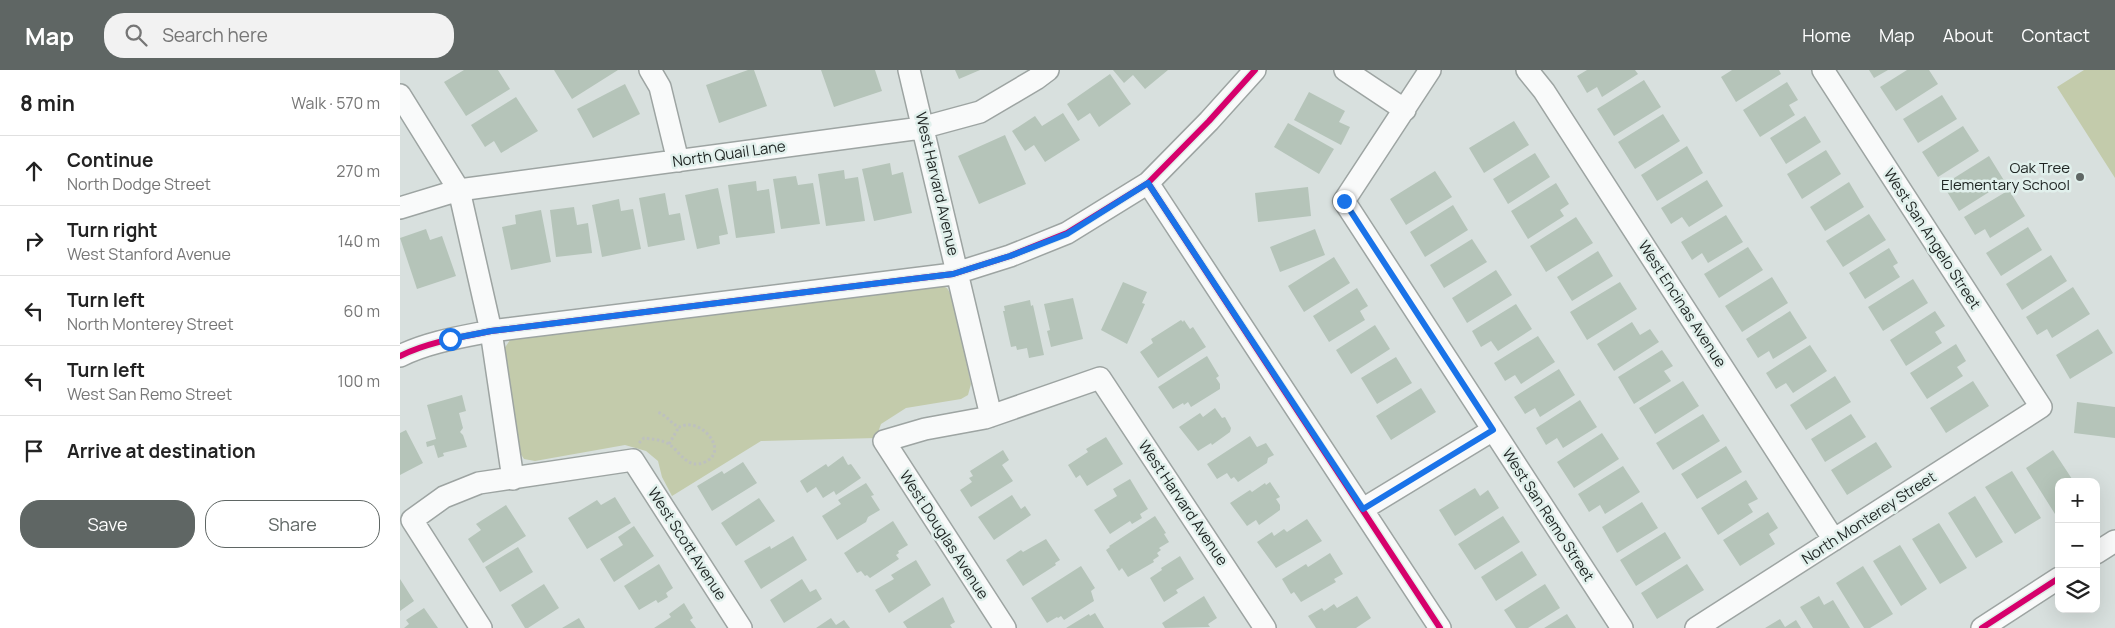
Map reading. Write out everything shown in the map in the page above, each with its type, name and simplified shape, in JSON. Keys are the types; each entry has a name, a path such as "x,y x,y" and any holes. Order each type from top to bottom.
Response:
{"street":[{"path":"650,70 660,87 678,161"},
{"name":"West Harvard Avenue","path":"909,70 991,416 1100,378 1266,628"},
{"name":"North Quail Lane","path":"400,208 459,190 924,127 980,112 1048,70"},
{"path":"400,356 410,351 450,339 491,331 958,272 1010,256 1067,234 1148,183 1209,121 1255,70"},
{"path":"1345,70 1405,110 1430,70"},
{"name":"West Encinas Avenue","path":"1527,70 1544,91 1834,540"},
{"name":"West San Angelo Street","path":"1823,70 2041,407"},
{"path":"400,95 459,190 491,331 513,479"},
{"name":"West San Remo Street","path":"1405,110 1344,201 1622,628"},
{"path":"1148,183 1440,628"},
{"name":"North Monterey Street","path":"1696,628 2041,407"},
{"name":"West Douglas Avenue","path":"991,416 924,429 884,441 1004,628"},
{"path":"1363,509 1493,430"},
{"path":"481,628 412,520 444,497 479,484 633,460"},
{"name":"West Scott Avenue","path":"633,460 741,628"},
{"path":"2100,550 2115,541"},
{"path":"1982,628 2055,581"}],"path":[{"path":"633,460 640,442 644,438 669,444 682,459 696,464 705,462 714,451 714,442 700,428 690,424 679,427 673,424 669,418 657,412"},
{"path":"669,444 679,427"}],"green space":[{"path":"2084,70 2115,70 2115,178 2057,87"},
{"path":"935,283 947,288 953,298 971,384 968,395 961,399 906,408 881,424 876,438 761,441 672,496 662,477 658,461 646,451 625,445 535,461 524,459 516,447 504,349 510,340 528,335"}],"building":[{"path":"464,70 498,70 510,89 466,116 444,82"},
{"path":"554,70 618,70 572,99"},
{"path":"748,70 754,70 767,106 719,123 706,85"},
{"path":"821,70 875,70 882,91 834,107"},
{"path":"955,70 980,70 959,79"},
{"path":"1113,70 1168,70 1145,89 1133,75 1124,83"},
{"path":"1587,70 1635,70 1638,74 1602,97 1597,87 1587,93 1577,76"},
{"path":"1732,70 1779,70 1781,74 1736,102 1721,77"},
{"path":"1869,70 1888,70 1874,78"},
{"path":"1907,70 1929,70 1938,84 1896,111 1880,87"},
{"path":"1110,74 1131,104 1099,127 1090,113 1078,121 1067,104"},
{"path":"1644,80 1661,107 1614,136 1597,109"},
{"path":"1787,82 1798,100 1789,105 1795,115 1760,137 1743,110"},
{"path":"625,84 640,114 593,138 577,109"},
{"path":"1309,92 1345,111 1339,122 1350,127 1341,145 1294,120"},
{"path":"1942,95 1957,119 1918,143 1903,119"},
{"path":"516,97 538,131 501,153 494,141 485,147 471,125"},
{"path":"1063,113 1080,140 1045,162 1034,145 1025,151 1012,131 1035,116 1042,126"},
{"path":"1663,114 1680,141 1635,169 1618,142"},
{"path":"1805,116 1821,142 1786,164 1770,138"},
{"path":"1514,121 1529,145 1484,173 1469,148"},
{"path":"1288,123 1334,149 1319,174 1274,147"},
{"path":"1963,126 1979,151 1938,177 1922,152"},
{"path":"1005,135 1026,184 979,204 958,156"},
{"path":"1687,146 1703,173 1657,201 1641,175"},
{"path":"1826,150 1841,174 1802,199 1787,174"},
{"path":"1535,153 1550,177 1508,204 1493,179"},
{"path":"1989,156 2005,182 1959,211 1943,185"},
{"path":"890,163 892,175 903,172 912,213 874,221 862,169"},
{"path":"844,170 845,179 858,177 865,221 826,226 818,174"},
{"path":"1435,171 1452,197 1406,225 1390,199"},
{"path":"796,176 798,185 813,183 820,224 781,229 773,179"},
{"path":"1707,180 1723,206 1689,227 1682,217 1671,224 1661,208"},
{"path":"756,181 757,191 769,189 775,233 736,238 728,185"},
{"path":"1849,182 1864,207 1825,231 1810,207"},
{"path":"1556,183 1569,204 1560,210 1564,216 1528,239 1511,211"},
{"path":"1308,187 1311,216 1258,222 1255,193"},
{"path":"718,188 728,234 719,236 720,244 697,249 685,195"},
{"path":"2009,190 2025,216 1990,238 1985,229 1975,235 1964,217"},
{"path":"665,193 669,215 680,213 685,240 648,247 639,198"},
{"path":"619,199 621,211 633,209 641,249 602,257 592,205"},
{"path":"1453,205 1468,230 1425,257 1410,232"},
{"path":"574,207 577,225 588,223 592,253 556,257 550,210"},
{"path":"541,210 551,262 511,270 502,227 516,224 515,215"},
{"path":"1869,214 1886,240 1843,267 1826,241"},
{"path":"1726,215 1743,242 1708,263 1702,253 1692,260 1681,242"},
{"path":"1576,217 1593,243 1546,272 1530,246"},
{"path":"2028,227 2042,250 2001,276 1986,253"},
{"path":"426,229 430,240 442,236 456,276 417,289 400,238"},
{"path":"1315,229 1325,255 1280,272 1270,247"},
{"path":"1472,239 1487,262 1444,288 1430,265"},
{"path":"1748,247 1763,270 1719,298 1704,274"},
{"path":"1889,248 1898,263 1893,266 1900,277 1865,299 1849,273"},
{"path":"1598,251 1613,276 1572,301 1557,277"},
{"path":"2051,255 2067,281 2022,310 2006,284"},
{"path":"1334,257 1350,283 1304,312 1288,286"},
{"path":"1496,270 1512,295 1467,323 1452,298"},
{"path":"1772,277 1788,303 1742,332 1725,306"},
{"path":"1913,279 1928,303 1883,331 1868,307"},
{"path":"1123,282 1147,292 1142,303 1145,304 1127,344 1101,330"},
{"path":"1620,282 1637,309 1587,340 1570,312"},
{"path":"2073,287 2090,314 2052,338 2047,329 2037,335 2026,317"},
{"path":"1357,288 1368,306 1360,311 1365,320 1329,342 1313,316"},
{"path":"1073,298 1083,339 1051,347 1047,331 1050,330 1044,304"},
{"path":"1030,300 1031,306 1033,305 1044,355 1029,358 1027,348 1017,350 1016,346 1011,347 1003,311 1005,311 1004,306"},
{"path":"1516,304 1532,329 1498,351 1491,341 1481,347 1472,331"},
{"path":"1790,311 1807,338 1773,359 1769,351 1758,358 1746,339"},
{"path":"1935,311 1945,326 1935,332 1942,343 1906,366 1890,340"},
{"path":"1181,320 1183,322 1184,320 1190,329 1193,327 1206,347 1158,378 1140,352 1153,343 1151,339"},
{"path":"1632,322 1640,335 1650,329 1659,342 1614,371 1597,344"},
{"path":"1375,325 1390,349 1351,374 1336,350"},
{"path":"2098,329 2113,353 2070,379 2056,355"},
{"path":"1538,336 1555,362 1521,384 1515,375 1505,381 1494,363"},
{"path":"1956,344 1966,361 1957,367 1963,376 1927,399 1910,373"},
{"path":"1810,345 1827,371 1793,393 1786,383 1776,389 1766,373"},
{"path":"1662,350 1673,366 1664,371 1671,381 1634,404 1618,377"},
{"path":"1207,356 1219,376 1216,378 1220,384 1220,389 1191,407 1188,402 1173,409 1158,387"},
{"path":"1396,357 1412,383 1377,404 1361,378"},
{"path":"1559,369 1575,395 1540,417 1535,408 1525,414 1514,397"},
{"path":"1835,376 1851,402 1806,430 1790,405"},
{"path":"1683,381 1699,406 1655,434 1639,408"},
{"path":"1973,381 1989,406 1946,433 1930,408"},
{"path":"1421,388 1436,412 1391,440 1376,416"},
{"path":"462,395 466,411 459,413 463,428 460,432 467,447 443,453 444,456 438,458 434,445 427,447 426,442 436,439 427,405"},
{"path":"1580,400 1597,427 1563,448 1557,438 1546,445 1536,428"},
{"path":"2077,402 2115,407 2115,438 2074,433"},
{"path":"1215,408 1222,418 1225,417 1231,428 1230,432 1212,445 1211,443 1198,451 1179,427 1200,413 1203,417"},
{"path":"1703,414 1720,441 1673,470 1656,443"},
{"path":"1851,414 1866,437 1825,462 1811,439"},
{"path":"406,430 423,463 400,475 400,433"},
{"path":"1602,433 1619,459 1574,488 1557,462"},
{"path":"1250,436 1257,447 1266,443 1274,455 1268,458 1267,463 1238,482 1234,477 1231,479 1227,473 1217,479 1207,464"},
{"path":"1106,437 1123,464 1087,486 1080,475 1076,478 1068,465 1088,452 1086,449"},
{"path":"1876,442 1892,467 1847,495 1831,470"},
{"path":"1726,446 1742,472 1697,499 1681,474"},
{"path":"1003,450 1009,460 1002,465 1013,481 971,507 960,490 972,482 969,478 973,476 970,471"},
{"path":"2053,450 2071,478 2055,478 2055,514 2026,468"},
{"path":"843,456 848,465 851,464 861,478 836,495 834,491 823,498 816,487 807,493 800,481 826,464 828,467"},
{"path":"743,462 757,483 712,511 697,486 722,471 724,474"},
{"path":"1623,466 1640,492 1605,514 1600,505 1589,512 1578,494"},
{"path":"2012,471 2041,518 2015,534 1985,487"},
{"path":"1130,479 1148,509 1140,514 1142,518 1132,524 1130,521 1110,534 1094,510 1117,496 1113,489"},
{"path":"1746,480 1758,499 1748,504 1753,512 1718,535 1701,508"},
{"path":"1270,482 1280,497 1276,499 1280,505 1280,510 1259,525 1256,520 1247,526 1230,503 1250,490 1252,492 1265,483 1266,485"},
{"path":"866,483 874,495 871,496 880,510 868,517 866,522 837,540 822,516 841,504 838,500"},
{"path":"1475,488 1480,496 1488,490 1499,508 1455,536 1439,510"},
{"path":"1012,495 1021,509 1025,506 1031,515 994,540 978,517"},
{"path":"1975,496 2003,542 1976,558 1948,513"},
{"path":"615,497 631,523 587,549 568,518 597,500 601,505"},
{"path":"759,498 775,521 736,546 721,523"},
{"path":"1642,502 1658,528 1617,553 1602,527"},
{"path":"506,505 526,536 483,563 468,539 481,530 476,524"},
{"path":"1768,512 1778,528 1769,534 1775,544 1740,566 1723,540"},
{"path":"1155,516 1166,533 1164,534 1169,542 1159,548 1161,550 1157,553 1159,556 1153,560 1154,562 1128,577 1122,568 1119,571 1106,550 1109,546"},
{"path":"1503,516 1520,542 1475,570 1458,544"},
{"path":"1307,519 1322,541 1276,568 1257,542 1272,532 1274,536 1284,529 1287,532"},
{"path":"893,521 908,545 898,551 899,553 896,555 899,559 870,578 861,571 857,573 844,553"},
{"path":"1939,523 1967,568 1940,584 1912,539"},
{"path":"634,526 654,556 614,582 600,559 623,545 618,537"},
{"path":"1665,532 1681,558 1636,586 1620,560"},
{"path":"793,536 807,560 761,589 744,561 770,546 771,549"},
{"path":"1046,539 1060,560 1055,563 1056,565 1023,586 1006,560 1021,550 1023,552"},
{"path":"1900,545 1927,589 1901,606 1873,561"},
{"path":"518,547 533,572 500,592 485,567"},
{"path":"1522,551 1537,575 1496,601 1481,577"},
{"path":"1330,553 1343,574 1334,579 1336,582 1301,602 1294,592 1291,594 1282,579 1306,564 1308,567"},
{"path":"1180,556 1194,579 1176,590 1178,593 1164,602 1150,578 1162,570 1161,568"},
{"path":"916,560 931,585 889,613 875,590 894,579 891,575"},
{"path":"659,564 673,588 666,593 668,597 658,603 656,600 639,610 624,586"},
{"path":"1687,564 1704,590 1657,619 1641,593"},
{"path":"1081,566 1095,588 1091,591 1094,601 1064,620 1061,616 1047,623 1031,598"},
{"path":"1863,566 1893,614 1870,628 1864,628 1836,583"},
{"path":"400,579 414,601 400,611"},
{"path":"802,579 810,592 816,589 822,599 784,623 770,600"},
{"path":"544,584 559,608 528,628 525,628 511,605"},
{"path":"1545,584 1560,608 1528,628 1516,628 1504,610"},
{"path":"1204,596 1217,618 1208,624 1210,627 1165,628 1162,623"},
{"path":"1357,596 1371,618 1356,628 1316,628 1308,616 1322,608 1324,611 1334,604 1337,608"},
{"path":"1819,596 1824,605 1833,600 1850,628 1813,628 1800,607"},
{"path":"943,597 955,622 950,625 952,628 907,628 903,622"},
{"path":"684,603 693,618 690,620 696,628 654,628 671,617 669,614"},
{"path":"424,608 438,628 404,628 409,624 406,620"},
{"path":"1095,613 1104,628 1066,628 1089,614 1090,616"},
{"path":"1567,614 1576,628 1544,628"},
{"path":"579,618 585,628 562,628"},
{"path":"831,618 836,625 844,620 850,628 816,628"},
{"path":"1780,619 1785,627 1796,620 1801,628 1765,628"}],"cycle path":[{"path":"400,356 433,344 491,331 953,274 1010,256 1067,233 1148,183 1209,121 1255,70"},
{"path":"1148,183 1440,628"},
{"path":"1982,628 2055,581"}],"place":[{"name":"Oak Tree Elementary School","path":"2080,177"}],"route":[{"path":"450,339 491,331 953,274 1010,256 1067,234 1148,183 1363,509 1493,430 1344,201"}]}
